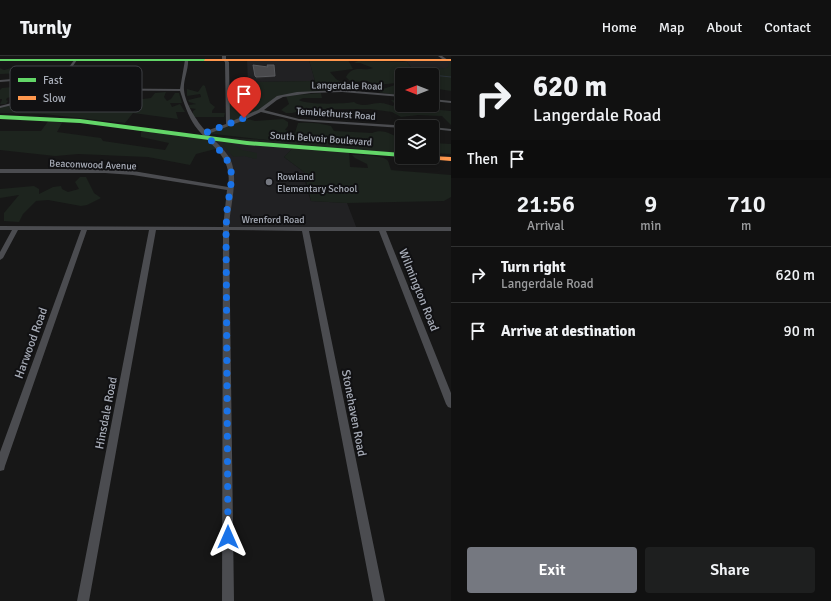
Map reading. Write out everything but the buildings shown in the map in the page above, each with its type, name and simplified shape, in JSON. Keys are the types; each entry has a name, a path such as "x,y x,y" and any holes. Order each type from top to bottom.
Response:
{"street":[{"path":"0,60 43,58 74,60 187,60 224,58 446,59"},
{"path":"224,58 227,62 228,124"},
{"path":"70,66 74,60"},
{"path":"187,60 182,90 192,117 226,158 230,166 232,177 226,229 228,601"},
{"path":"0,82 10,81"},
{"path":"142,90 182,90"},
{"name":"Langerdale Road","path":"208,136 228,124 261,111 275,99 298,94 358,92 395,95"},
{"path":"439,101 451,102"},
{"path":"0,107 10,104"},
{"name":"Temblethurst Road","path":"261,111 299,120 395,126"},
{"name":"South Belvoir Boulevard","path":"0,113 75,117 281,146 395,154"},
{"name":"South Belvoir Boulevard","path":"0,117 80,121 208,136 395,150"},
{"path":"439,129 451,130"},
{"path":"439,153 451,154"},
{"path":"439,158 451,159"},
{"name":"Beaconwood Avenue","path":"0,171 105,171 133,173 231,189"},
{"name":"Wrenford Road","path":"0,228 451,229"},
{"path":"0,258 16,228"},
{"name":"Harwood Road","path":"0,466 85,228"},
{"name":"Hinsdale Road","path":"84,601 153,228"},
{"name":"Stonehaven Road","path":"305,229 379,601"},
{"name":"Wilmington Road","path":"382,230 451,404"}],"shaded area":[{"path":"247,60 309,60 315,81 248,82"},
{"path":"309,60 348,60 353,69 330,72 336,79 358,92 327,91 282,96 261,111 245,118 255,121 283,119 288,122 288,126 285,130 295,133 298,123 319,123 331,126 334,131 372,133 380,131 395,136 395,150 294,143 205,133 228,124 228,99 249,96 248,82 315,81"},
{"path":"399,60 451,60 451,71 439,71 439,68 412,68 407,62"},
{"path":"358,61 407,62 412,68 395,68 395,83 376,85 367,81 351,82 346,77 355,69 373,68 360,63 354,63"},
{"path":"448,63 451,63 451,91 439,89 439,68 446,68 449,66"},
{"path":"0,68 4,70 10,68 10,74 0,74"},
{"path":"203,85 205,86 210,103 215,107 212,113 225,113 224,117 193,117 193,111 196,109 190,108 189,105 196,104 189,102 188,100 201,96 200,94 187,96 187,89 198,92"},
{"path":"395,85 395,95 379,92 380,90"},
{"path":"10,87 10,97 7,98 6,100 8,101 6,104 0,104 2,99 0,99 0,90 2,88"},
{"path":"166,92 164,97 167,101 171,99 175,93 179,93 182,103 170,103 172,107 180,104 185,112 176,112 178,119 133,113 125,123 44,114 0,113 0,107 10,104 10,112 142,112 142,99 151,98 155,93"},
{"path":"321,93 322,98 303,98 299,100 309,103 334,104 354,102 360,105 380,103 393,106 395,104 395,112 439,112 439,110 451,111 451,125 442,116 418,115 401,117 392,112 370,109 307,109 286,113 281,110 289,104 286,96"},
{"path":"49,120 63,121 57,132 101,138 103,141 165,150 169,143 141,137 141,132 151,132 210,138 219,148 196,154 190,165 148,157 78,154 55,156 0,150 0,131 41,131"},
{"path":"224,137 395,150 395,153 223,139"},
{"name":"Rowland Elementary School","path":"210,138 294,147 284,157 304,172 306,187 311,201 347,203 357,229 226,229 230,166"},
{"path":"226,143 235,145 242,150 257,153 257,158 244,156 233,157 223,145"},
{"path":"439,143 451,144 451,154 439,153"},
{"path":"294,147 349,151 350,167 368,168 367,164 352,155 372,156 386,159 391,170 451,175 451,197 444,201 347,203 311,201 304,172 284,157"},
{"path":"80,177 86,177 94,193 101,198 87,205 81,206 48,200 36,201 23,214 19,222 4,221 4,213 19,195 0,198 0,189 34,186 39,189 39,194 53,187 61,186 62,189 68,192 79,189 75,182"}],"waterway":[{"path":"439,76 451,77"}],"traffic: fast":[{"path":"0,60 205,60"},
{"path":"0,117 80,121 247,143 395,154"}],"traffic: slow":[{"path":"205,60 451,60"},
{"path":"439,158 451,159"}],"place":[{"name":"Rowland Elementary School","path":"269,182"}],"route":[{"path":"228,537 226,229 232,177 230,166 226,158 205,133 244,118"}]}
